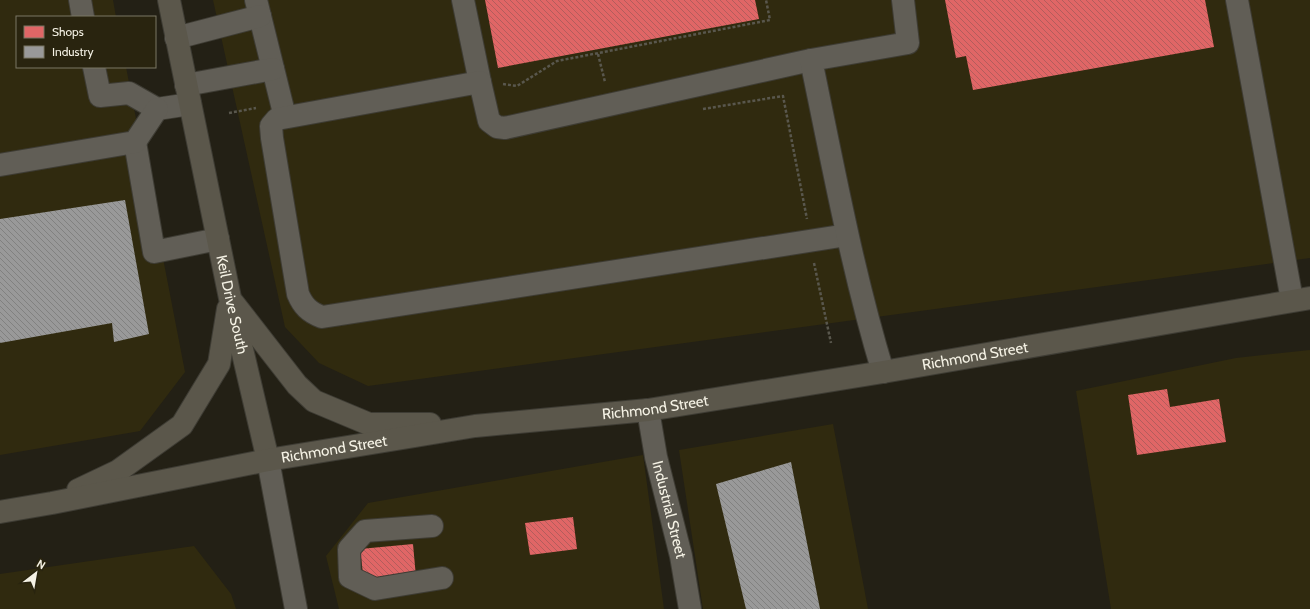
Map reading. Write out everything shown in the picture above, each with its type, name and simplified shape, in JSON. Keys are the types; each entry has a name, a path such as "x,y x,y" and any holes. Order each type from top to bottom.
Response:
{"main road":[{"name":"Keil Drive South","path":"169,0 230,298 268,460"},
{"path":"230,298 297,384 314,400 370,424 406,422 475,426"},
{"path":"52,503 118,470 182,426 220,364 230,298"},
{"name":"Richmond Street","path":"0,512 268,460 475,426 648,410 883,372 1301,299"}],"street":[{"path":"80,0 83,16"},
{"path":"463,0 489,82 489,121 497,127 505,128 812,60 908,43 903,0"},
{"path":"1237,0 1301,299"},
{"path":"176,38 258,8 285,117"},
{"path":"812,60 847,235 865,309 883,372"},
{"path":"94,68 100,96 128,93 157,109"},
{"path":"218,239 154,252 135,142 157,109 188,95 273,69"},
{"path":"489,82 285,117 277,119 271,126 298,294 303,306 313,314 322,317 847,235"},
{"path":"0,165 135,142"},
{"name":"Industrial Street","path":"648,410 656,457 681,556 690,609"},
{"name":"Keil Drive South","path":"268,460 296,609"},
{"path":"432,526 365,531 349,549 350,576 375,589 442,578"}],"path":[{"path":"489,82 517,86 557,61 770,20 766,0"},
{"path":"598,54 611,105"},
{"path":"699,110 783,96 808,226"},
{"path":"813,258 831,343"}],"shaded area":[{"path":"0,0 113,0 116,16 16,16 16,68 126,68 185,372 140,431 0,455"},
{"path":"213,0 1310,0 1310,258 368,386 319,363 285,327"},
{"path":"1310,350 1310,609 1111,609 1076,391 1236,358"},
{"path":"833,424 868,609 703,609 679,450"},
{"path":"643,455 664,609 339,609 326,556 368,503"},
{"path":"194,546 231,594 236,609 0,609 0,574"}],"building: Shops":[{"path":"485,0 755,0 759,19 498,68"},
{"path":"945,0 1205,0 1214,47 973,90 966,56 956,58"},
{"path":"1167,389 1170,407 1219,399 1226,442 1137,455 1128,395"},
{"path":"573,517 577,549 530,555 525,523"},
{"path":"413,544 416,577 364,582 360,549"}],"building: Industry":[{"path":"125,200 149,334 114,342 112,323 0,343 0,219"},
{"path":"791,462 820,609 746,609 716,484"}]}
